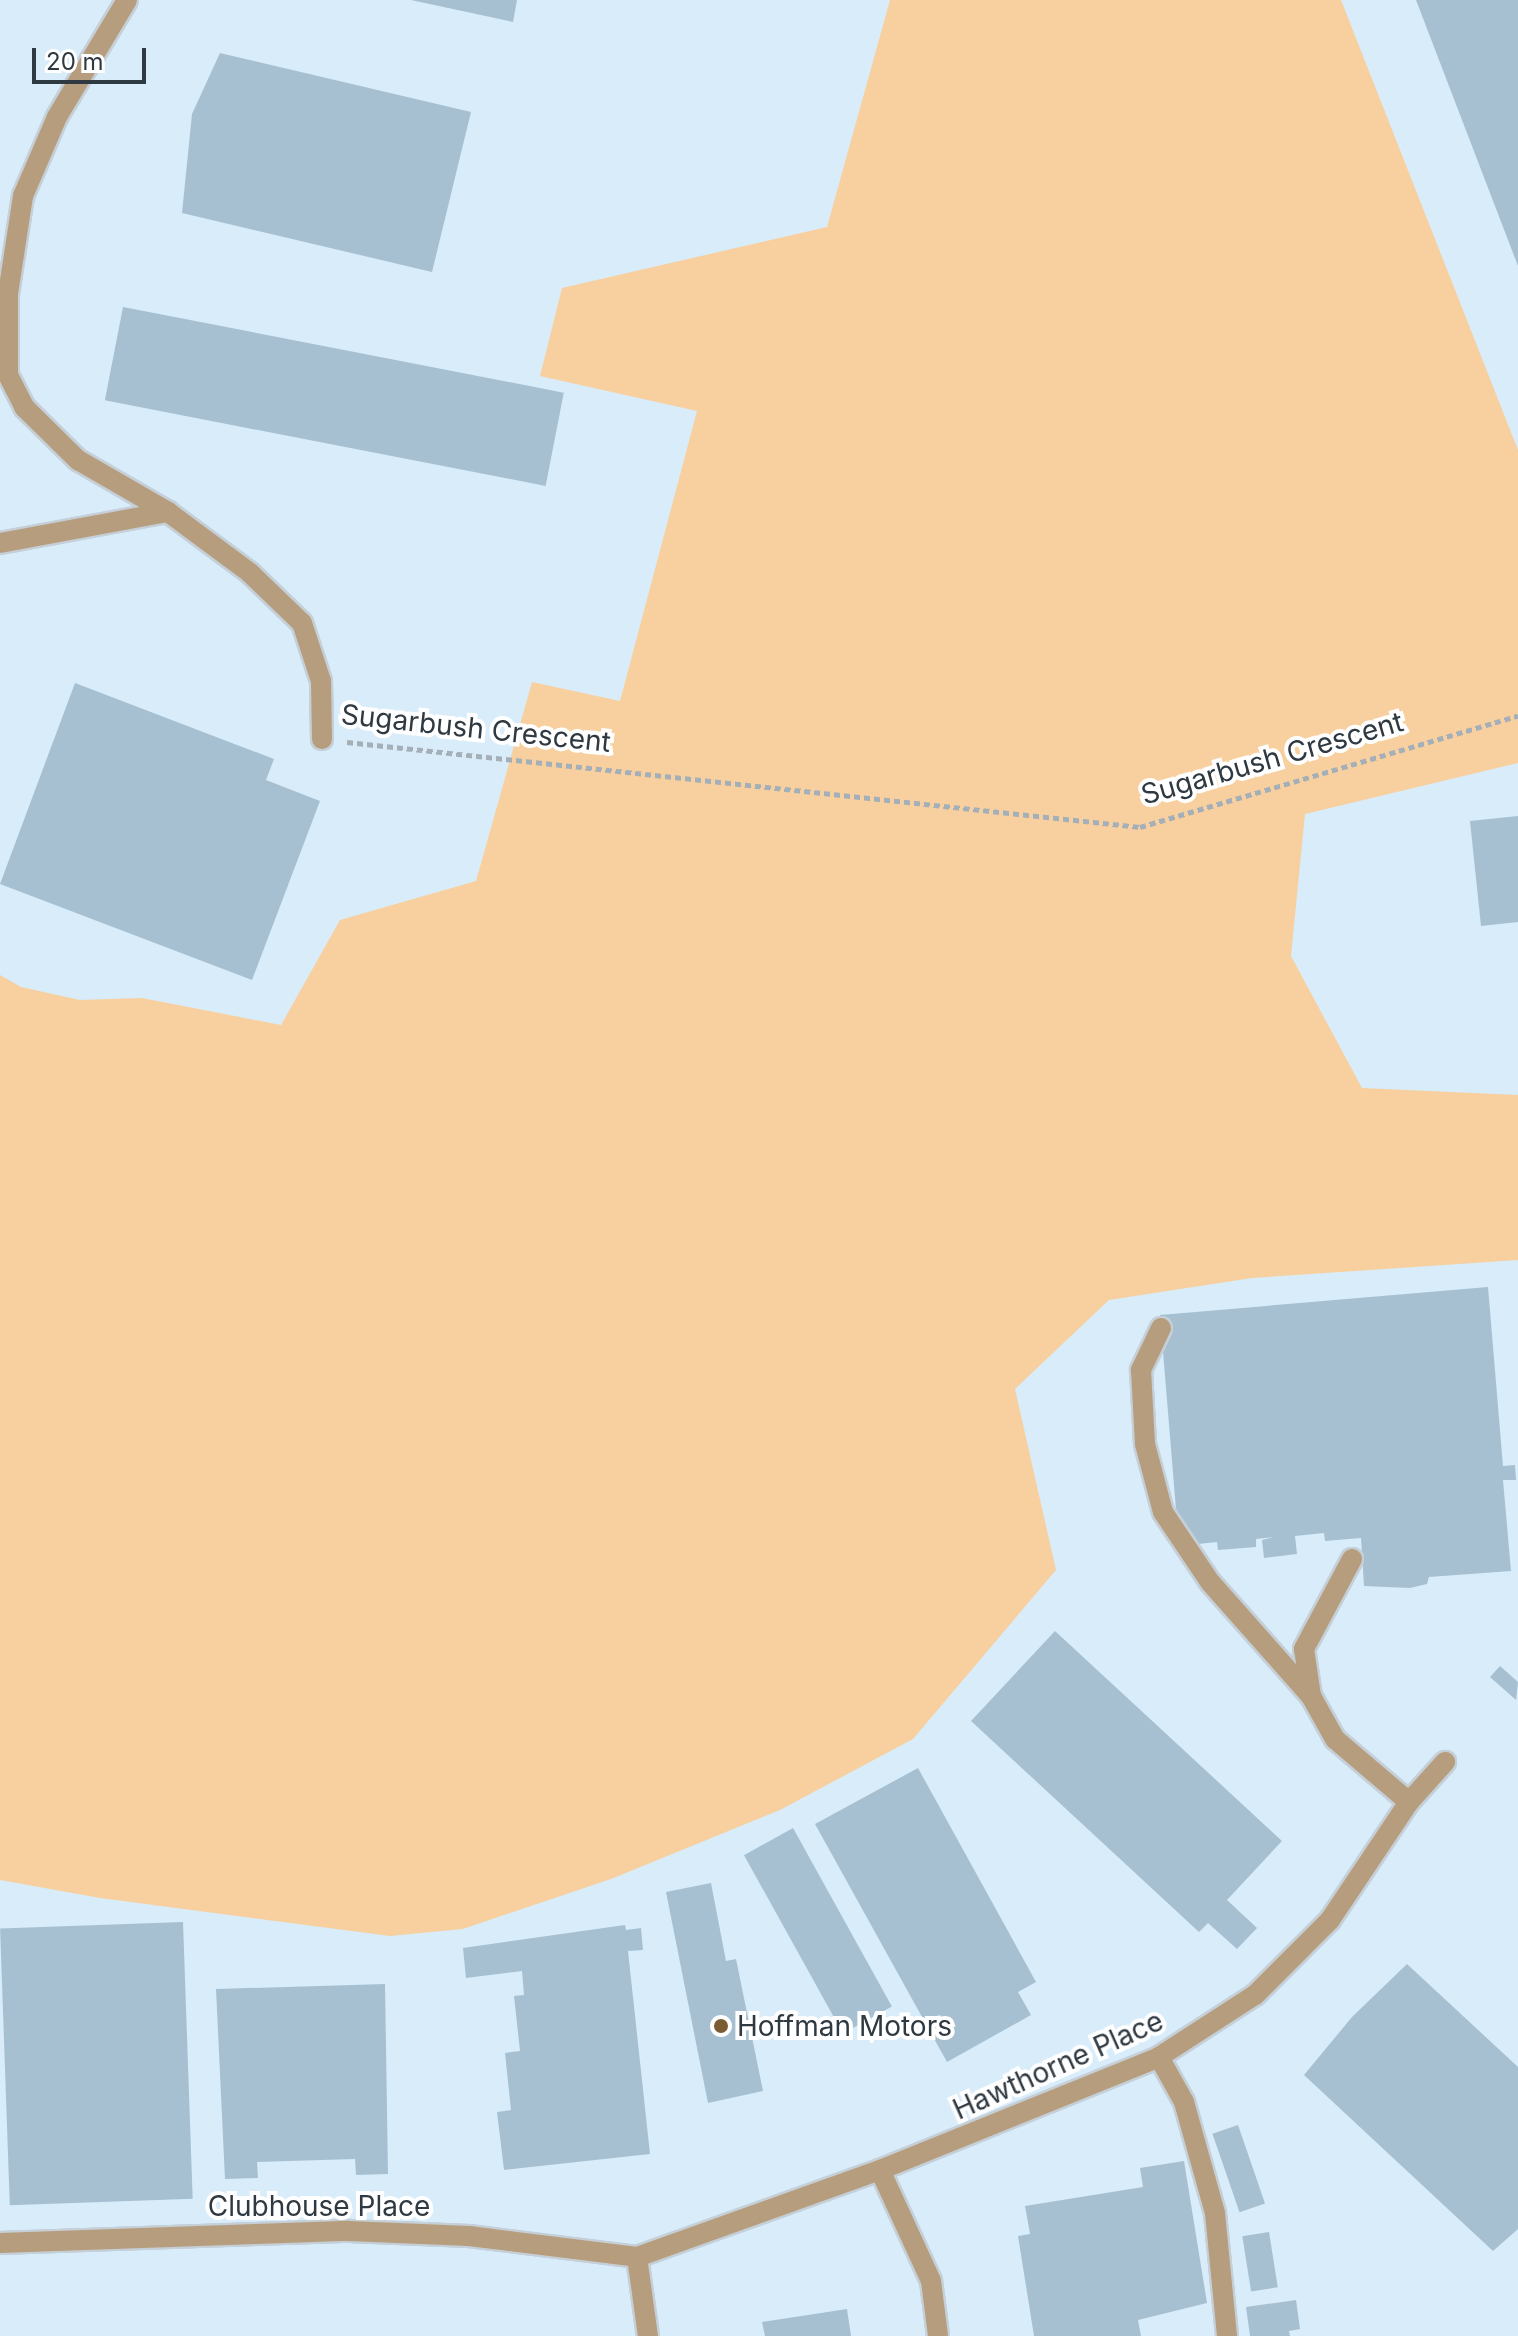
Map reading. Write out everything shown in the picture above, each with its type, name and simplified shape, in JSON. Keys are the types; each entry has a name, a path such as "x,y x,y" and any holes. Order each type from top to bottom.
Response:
{"lane":[{"name":"Sugarbush Crescent","path":"127,0 57,117 23,196 8,294 4,375 24,407 78,460 168,512 250,573 302,623 321,681 322,739"},
{"path":"0,543 168,512"},
{"path":"1161,1328 1141,1370 1145,1444 1163,1512 1210,1582 1311,1696 1335,1739 1409,1802"},
{"path":"1311,1696 1304,1649 1352,1559"},
{"name":"Hawthorne Place","path":"637,2257 880,2170 1159,2057 1255,1995 1330,1920 1409,1802 1445,1762"},
{"path":"1159,2057 1184,2102 1215,2213 1227,2336"},
{"path":"880,2170 931,2281 938,2336"},
{"name":"Clubhouse Place","path":"0,2243 349,2231 469,2236 637,2257"},
{"path":"637,2257 648,2336"}],"path":[{"name":"Sugarbush Crescent","path":"322,739 1140,827 1518,716"}],"shaded area":[{"path":"0,0 1518,0 1518,2336 0,2336"},
{"path":"890,0 1341,0 1518,450 1518,763 1305,814 1291,956 1362,1088 1518,1095 1518,1260 1252,1278 1109,1300 1015,1389 1056,1570 913,1739 780,1810 611,1879 463,1929 390,1936 100,1898 0,1880 0,975 21,987 80,1000 142,998 281,1025 340,920 476,881 532,682 620,701 697,411 540,376 562,288 827,227"}],"building":[{"path":"411,0 517,0 513,22"},
{"path":"1416,0 1518,0 1518,266"},
{"path":"220,53 471,112 432,272 182,213 192,114"},
{"path":"123,307 564,393 546,486 105,400"},
{"path":"75,683 274,759 266,780 320,801 252,980 0,884"},
{"path":"1518,816 1518,922 1481,926 1470,821"},
{"path":"1488,1287 1503,1466 1515,1465 1516,1480 1503,1480 1511,1571 1429,1577 1427,1584 1410,1588 1364,1586 1361,1538 1325,1541 1324,1533 1295,1536 1297,1554 1264,1558 1262,1540 1274,1537 1256,1539 1256,1547 1218,1550 1217,1542 1179,1546 1160,1315"},
{"path":"1055,1631 1282,1841 1227,1900 1257,1928 1237,1949 1208,1923 1199,1932 971,1721"},
{"path":"1500,1666 1518,1682 1516,1700 1490,1677"},
{"path":"918,1768 1036,1982 1018,1992 1031,2015 947,2062 815,1824"},
{"path":"793,1828 892,2006 843,2034 744,1855"},
{"name":"Hoffman Motors","path":"711,1883 726,1961 736,1959 763,2091 708,2103 666,1892"},
{"path":"183,1922 193,2199 10,2205 0,1928"},
{"path":"625,1925 626,1930 641,1928 643,1950 628,1951 650,2154 504,2170 497,2112 511,2110 505,2053 520,2051 514,1996 524,1995 522,1971 466,1978 463,1948"},
{"path":"1407,1964 1518,2067 1518,2229 1493,2251 1304,2075 1352,2017"},
{"path":"385,1984 388,2174 356,2175 355,2159 257,2162 258,2178 225,2179 216,1989"},
{"path":"1238,2125 1265,2203 1239,2212 1212,2134"},
{"path":"1184,2161 1207,2303 1138,2320 1141,2336 1034,2336 1018,2236 1030,2234 1025,2206 1143,2187 1140,2168"},
{"path":"1269,2232 1278,2287 1251,2292 1242,2236"},
{"path":"1296,2300 1300,2329 1289,2331 1290,2336 1250,2336 1246,2307"},
{"path":"847,2309 851,2336 765,2336 762,2322"}],"place":[{"name":"Hoffman Motors","path":"721,2026"}]}
